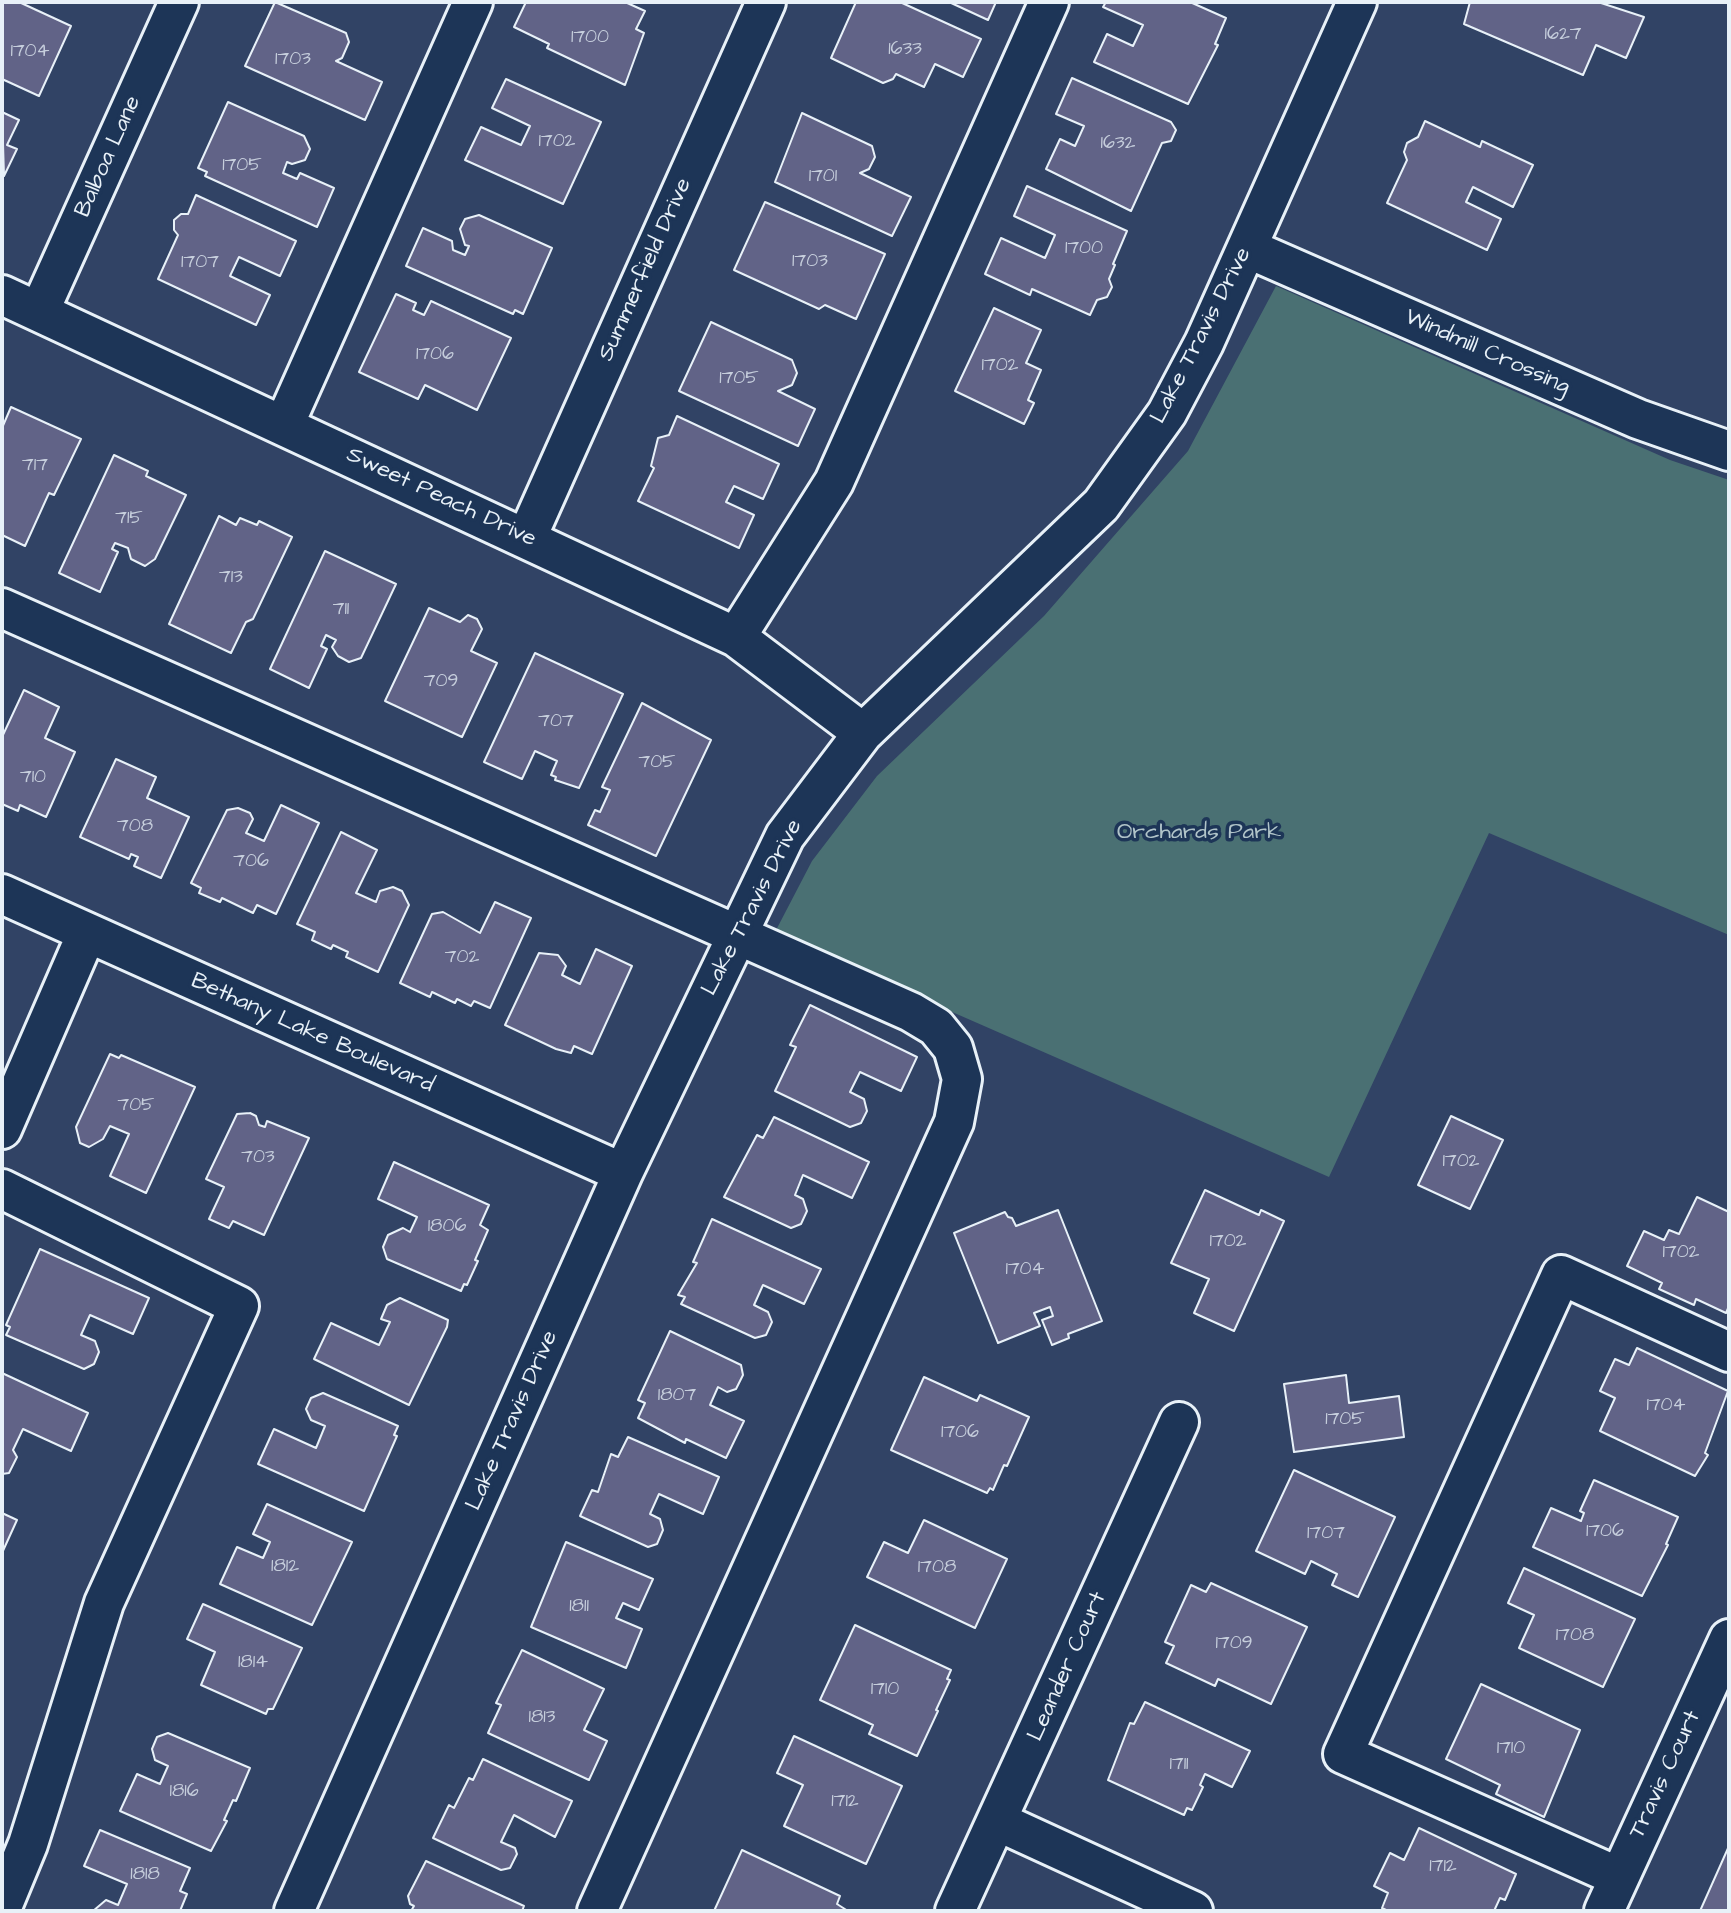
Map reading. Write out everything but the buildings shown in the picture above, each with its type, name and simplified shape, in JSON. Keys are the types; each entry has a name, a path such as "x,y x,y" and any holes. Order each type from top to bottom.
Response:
{"street":[{"name":"Balboa Lane","path":"39,312 179,2"},
{"path":"284,425 473,2"},
{"name":"Summerfield Drive","path":"527,537 766,2"},
{"path":"736,637 834,482 1049,2"},
{"name":"Lake Travis Drive","path":"294,1911 623,1173 785,836 863,733 1101,505 1167,413 1247,248 1357,2"},
{"name":"Windmill Crossing","path":"1247,248 1638,419 1727,443"},
{"name":"Sweet Peach Drive","path":"2,295 527,537 736,637 863,733"},
{"path":"2,608 912,1012 936,1027 953,1048 962,1079 954,1122 597,1911"},
{"name":"Bethany Lake Boulevard","path":"2,894 623,1173"},
{"path":"2,1129 87,933"},
{"path":"2,1189 239,1306 104,1603 28,1844 2,1907"},
{"path":"1619,1877 1343,1754 1561,1275 1729,1352"},
{"name":"Leander Court","path":"955,1911 1179,1422"},
{"name":"Travis Court","path":"1604,1911 1729,1639"},
{"path":"998,1821 1193,1911"}],"green space":[{"name":"Orchards Park","path":"1276,286 1670,460 1729,480 1729,935 1489,833 1329,1177 774,934 812,861 877,776 1044,616 1188,451"}]}
